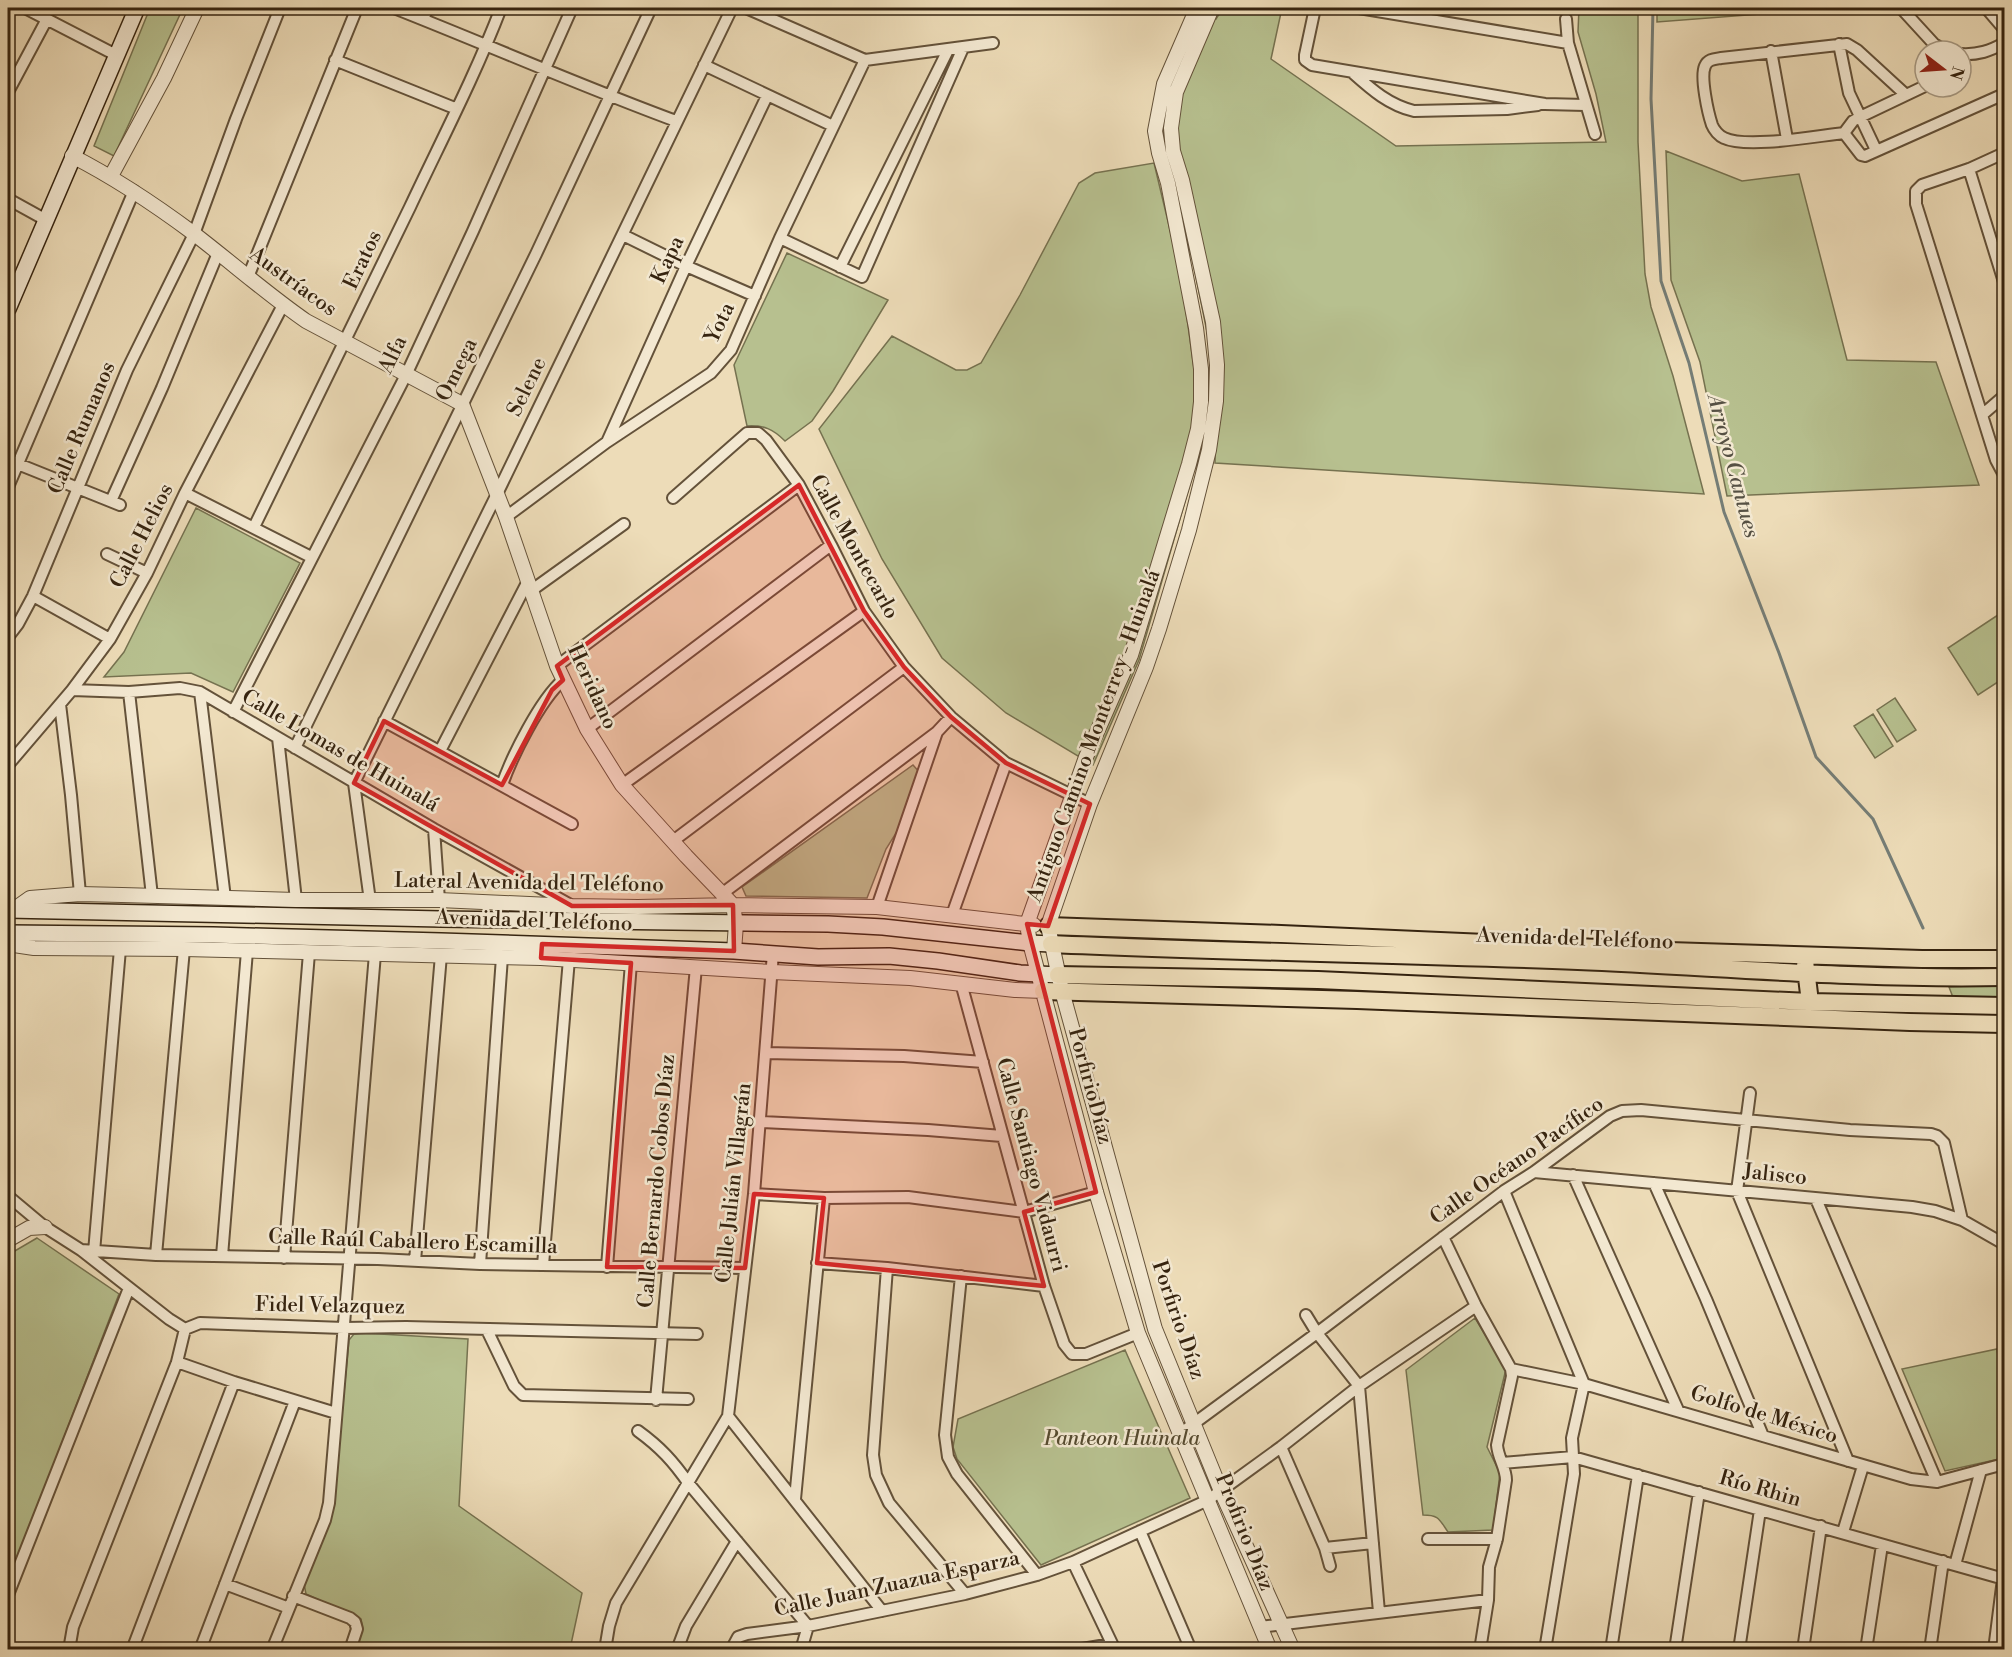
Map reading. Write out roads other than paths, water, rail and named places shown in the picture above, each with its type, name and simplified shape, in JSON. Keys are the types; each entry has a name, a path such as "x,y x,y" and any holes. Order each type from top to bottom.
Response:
{"main road":[{"path":"8,309 137,8"},
{"name":"Avenida del Teléfono","path":"10,910 828,924 883,927 1051,944 1577,961 1940,978 2004,977"},
{"path":"1048,926 1559,947 1922,959 2004,959"},
{"name":"Avenida del Teléfono","path":"8,933 213,943 541,951 734,951 818,957 913,958 1020,974 1038,974 1060,983"},
{"path":"1279,951 1281,934"},
{"path":"1804,955 1810,1002"},
{"path":"1940,978 1941,1023"},
{"path":"1357,982 1357,1000"},
{"path":"1043,991 1060,983 1357,982 1810,1002 2004,1006"},
{"path":"1060,983 1357,1000 2004,1024"},
{"path":"1910,1022 1912,1004"}],"street":[{"path":"24,8 116,56"},
{"path":"111,176 164,78 197,8"},
{"name":"Calle Rumanos","path":"8,637 33,596 128,370 194,234 280,8"},
{"path":"248,277 357,8"},
{"path":"394,8 676,121"},
{"path":"423,19 428,8"},
{"name":"Eratos","path":"254,527 457,109 501,8"},
{"name":"Alfa","path":"233,712 406,375 572,8"},
{"name":"Omega","path":"295,748 536,254 651,8"},
{"name":"Selene","path":"354,783 496,496 732,8"},
{"path":"746,8 865,60 993,44"},
{"name":"Antiguo Camino Monterrey - Huinalá","path":"1027,924 1086,758 1131,656 1198,429 1201,369 1196,328 1168,183 1155,131 1164,84 1197,8"},
{"name":"Antiguo Camino Monterrey - Huinalá","path":"1060,983 1048,926 1090,804 1146,667 1201,486 1213,426 1217,365 1213,322 1182,180 1173,151 1171,128 1176,92 1212,8"},
{"path":"1315,8 1305,55 1305,60 1312,65 1545,104 1586,105"},
{"path":"1359,8 1568,43"},
{"path":"1901,8 1929,39"},
{"path":"1986,8 2004,29"},
{"path":"8,92 47,19"},
{"path":"1566,19 1568,43 1595,134"},
{"path":"1973,54 1990,51 2004,43"},
{"path":"1839,44 1850,93 1872,153"},
{"path":"1906,95 1853,46 1839,44 1771,51 1713,59 1704,66 1712,127 1725,139 1743,143 1844,133 1853,121 1913,92"},
{"path":"780,238 862,277 963,48"},
{"path":"840,267 948,50"},
{"path":"1771,51 1787,139"},
{"path":"335,60 457,109"},
{"name":"Yota","path":"506,517 607,441 711,372 731,350 780,238 865,60"},
{"path":"704,65 833,126"},
{"path":"1352,72 1386,100 1414,111 1507,109 1545,104"},
{"path":"1844,133 1861,155 1872,153 2004,94"},
{"name":"Kapa","path":"607,441 686,266 767,96"},
{"path":"2004,153 1969,169 1922,185 1917,191 1916,204 1996,460 2004,475"},
{"name":"Austríacos","path":"72,156 134,191 194,234 306,321 462,404"},
{"path":"1969,169 2004,282"},
{"path":"8,487 13,462 134,191"},
{"path":"8,199 46,220"},
{"path":"623,235 755,296"},
{"path":"13,462 116,503 218,253"},
{"name":"Calle Helios","path":"8,766 72,690 110,639 147,573 185,493 283,305"},
{"path":"1982,415 2004,396"},
{"name":"Heridano","path":"462,404 506,517 557,666 587,729 622,785 733,905"},
{"name":"Calle Montecarlo","path":"673,498 747,433 758,434 766,440 799,485 864,611 904,667 951,717 1006,763 1090,804"},
{"path":"557,666 799,485"},
{"path":"185,493 311,557"},
{"path":"440,751 530,586 624,524"},
{"path":"587,729 831,545"},
{"path":"107,554 147,573"},
{"path":"33,596 110,639"},
{"path":"622,785 864,611"},
{"path":"673,841 904,667"},
{"path":"502,785 510,763 552,690 563,680"},
{"name":"Calle Lomas de Huinalá","path":"72,690 129,692 180,688 200,692 354,783 572,906"},
{"path":"129,692 152,896"},
{"path":"200,692 225,898"},
{"path":"60,704 80,894"},
{"path":"723,893 937,732 951,717"},
{"path":"384,721 572,824"},
{"path":"877,907 937,732"},
{"path":"278,738 296,900"},
{"path":"952,915 1006,763"},
{"path":"354,783 370,901"},
{"path":"434,829 439,900"},
{"name":"Lateral Avenida del Teléfono","path":"10,910 30,898 80,894 296,900 439,900 572,906 877,907 1048,926"},
{"path":"183,897 183,914"},
{"path":"733,905 736,924 734,951"},
{"name":"PorfirioDíaz","path":"1027,924 1030,943 1096,1192"},
{"path":"8,940 14,945 34,948 184,949 213,943 247,951 502,957 541,951 569,959 910,978 1043,991"},
{"path":"94,1252 120,948"},
{"path":"156,1255 184,949"},
{"path":"222,1256 247,951"},
{"path":"284,1258 309,952"},
{"name":"Calle Julián Villagrán","path":"728,1416 761,1122 773,953"},
{"path":"272,1650 327,1512 375,954"},
{"path":"415,1261 441,955"},
{"path":"480,1264 502,957"},
{"path":"543,1265 569,959"},
{"path":"607,1267 631,963"},
{"name":"Calle Bernardo Cobos Díaz","path":"656,1400 696,967"},
{"name":"Calle Santiago Vidaurri","path":"961,983 1044,1286 1064,1344 1072,1354 1086,1354 1138,1333"},
{"name":"Porfirio Díaz","path":"1060,983 1155,1329 1221,1491 1293,1650"},
{"path":"766,1053 904,1056 983,1062"},
{"path":"1750,1093 1737,1191 1848,1461"},
{"name":"Calle Océano Pacífico","path":"1180,1433 1504,1191 1534,1172 1596,1125 1622,1111 1641,1110 1850,1130 1931,1134 1944,1143 1962,1220"},
{"path":"761,1122 1002,1136"},
{"name":"Jalisco","path":"1534,1172 1912,1207 1935,1211 1962,1220 2004,1244"},
{"path":"1573,1175 1678,1410"},
{"path":"1654,1183 1706,1299 1763,1436"},
{"path":"1504,1191 1584,1384 1572,1438 1574,1474 1545,1650"},
{"path":"754,1194 824,1198 908,1197 1024,1212 1096,1192"},
{"name":"Profirio Díaz","path":"1096,1192 1138,1333 1270,1650"},
{"path":"8,1196 45,1227 81,1250 185,1329 177,1362 73,1627 69,1650"},
{"path":"795,1499 824,1198"},
{"path":"1816,1199 1937,1482"},
{"path":"8,1240 29,1228 45,1227"},
{"path":"1443,1237 1476,1306 1511,1369 1512,1383 1497,1445 1498,1454 1506,1471 1506,1480 1497,1539 1489,1567 1488,1600 1480,1650"},
{"name":"Calle Raúl Caballero Escamilla","path":"81,1250 156,1255 480,1264 745,1268"},
{"path":"817,1263 887,1268 1044,1286"},
{"path":"887,1268 873,1455 876,1475 889,1503 965,1594"},
{"path":"961,1276 945,1435 948,1457 957,1474 1037,1575"},
{"path":"8,1595 129,1288"},
{"name":"Calle Juan Zuazua Esparza","path":"731,1650 738,1637 747,1634 808,1626 882,1611 965,1594 1037,1575 1073,1562 1208,1500 1359,1386 1476,1306"},
{"path":"1306,1315 1359,1386 1379,1612"},
{"name":"Fidel Velazquez","path":"185,1329 200,1323 344,1328 406,1327 697,1334"},
{"path":"487,1330 514,1386 524,1395 688,1399"},
{"path":"177,1362 336,1413"},
{"name":"Golfo de México","path":"1511,1369 1584,1384 1911,1479 1937,1482 2004,1464"},
{"path":"132,1650 234,1382"},
{"path":"200,1650 296,1401"},
{"path":"605,1650 616,1603 728,1416 882,1611"},
{"path":"638,1431 674,1461 689,1484 808,1626 801,1650"},
{"path":"1281,1447 1330,1566"},
{"name":"Río Rhin","path":"1502,1463 1573,1457 1843,1532 1882,1545 2004,1576"},
{"path":"1843,1532 1863,1466"},
{"path":"1955,1564 1981,1470"},
{"path":"1611,1650 1638,1476"},
{"path":"1674,1650 1699,1492"},
{"path":"1739,1650 1760,1510"},
{"path":"1803,1650 1821,1526"},
{"path":"1140,1531 1191,1650"},
{"path":"1428,1539 1497,1539"},
{"path":"677,1650 686,1626 737,1541"},
{"path":"1324,1548 1373,1543"},
{"path":"1866,1650 1882,1545"},
{"path":"1930,1650 1943,1561"},
{"path":"1073,1562 1113,1647 1076,1650"},
{"path":"1994,1650 2004,1576"},
{"path":"225,1584 289,1608"},
{"path":"293,1596 356,1622 357,1629 350,1650"},
{"path":"1260,1627 1488,1600"}],"waterway":[{"name":"Arroyo Cantues","path":"1653,8 1651,99 1661,281 1689,363 1724,512 1779,653 1816,757 1873,819 1923,928"}],"park label":[{"name":"Panteon Huinala","path":"1122,1439"}]}
